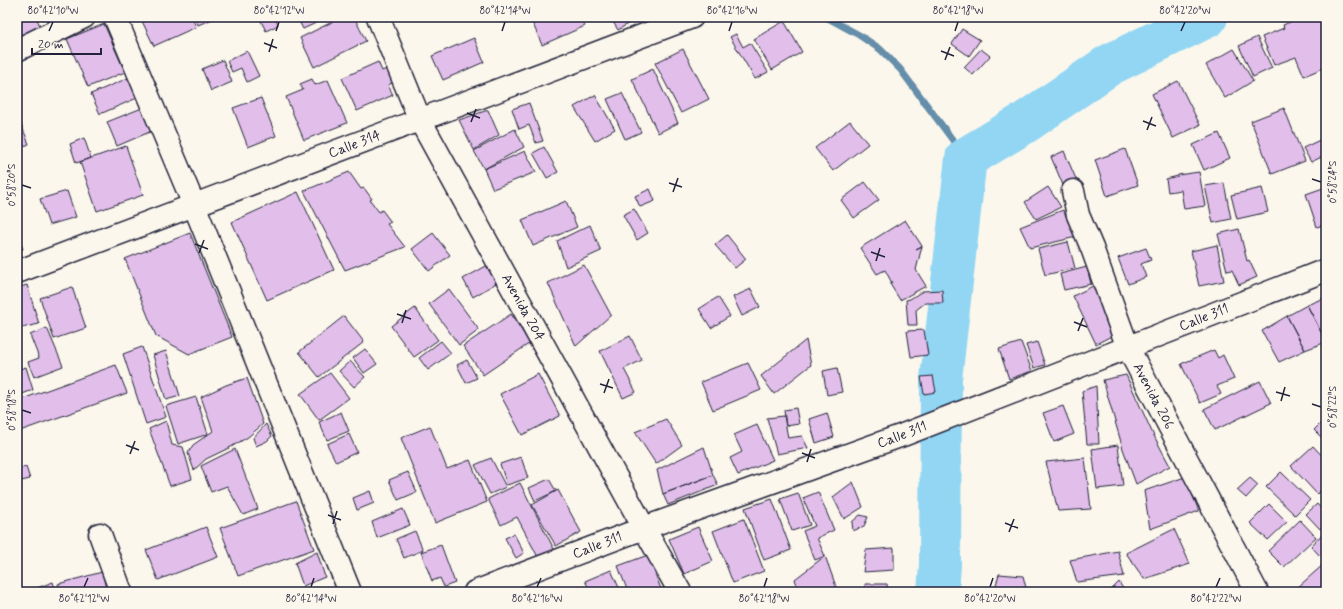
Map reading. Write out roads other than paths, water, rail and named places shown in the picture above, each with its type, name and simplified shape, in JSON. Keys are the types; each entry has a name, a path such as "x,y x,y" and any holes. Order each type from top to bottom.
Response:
{"street":[{"path":"17,50 84,17"},
{"path":"115,17 194,205 350,592"},
{"name":"Avenida 204","path":"378,17 420,120 680,592"},
{"name":"Calle 314","path":"17,272 692,17"},
{"name":"Avenida 206","path":"1073,191 1078,215 1092,248 1128,348 1257,592"},
{"name":"Calle 311","path":"475,592 644,528 903,435 1326,270"},
{"path":"100,534 121,592"}],"waterway":[{"path":"826,17 859,35 880,49 900,69 966,158"},
{"path":"938,592 940,565 941,379 966,158 1026,122 1109,65 1207,17"}]}
